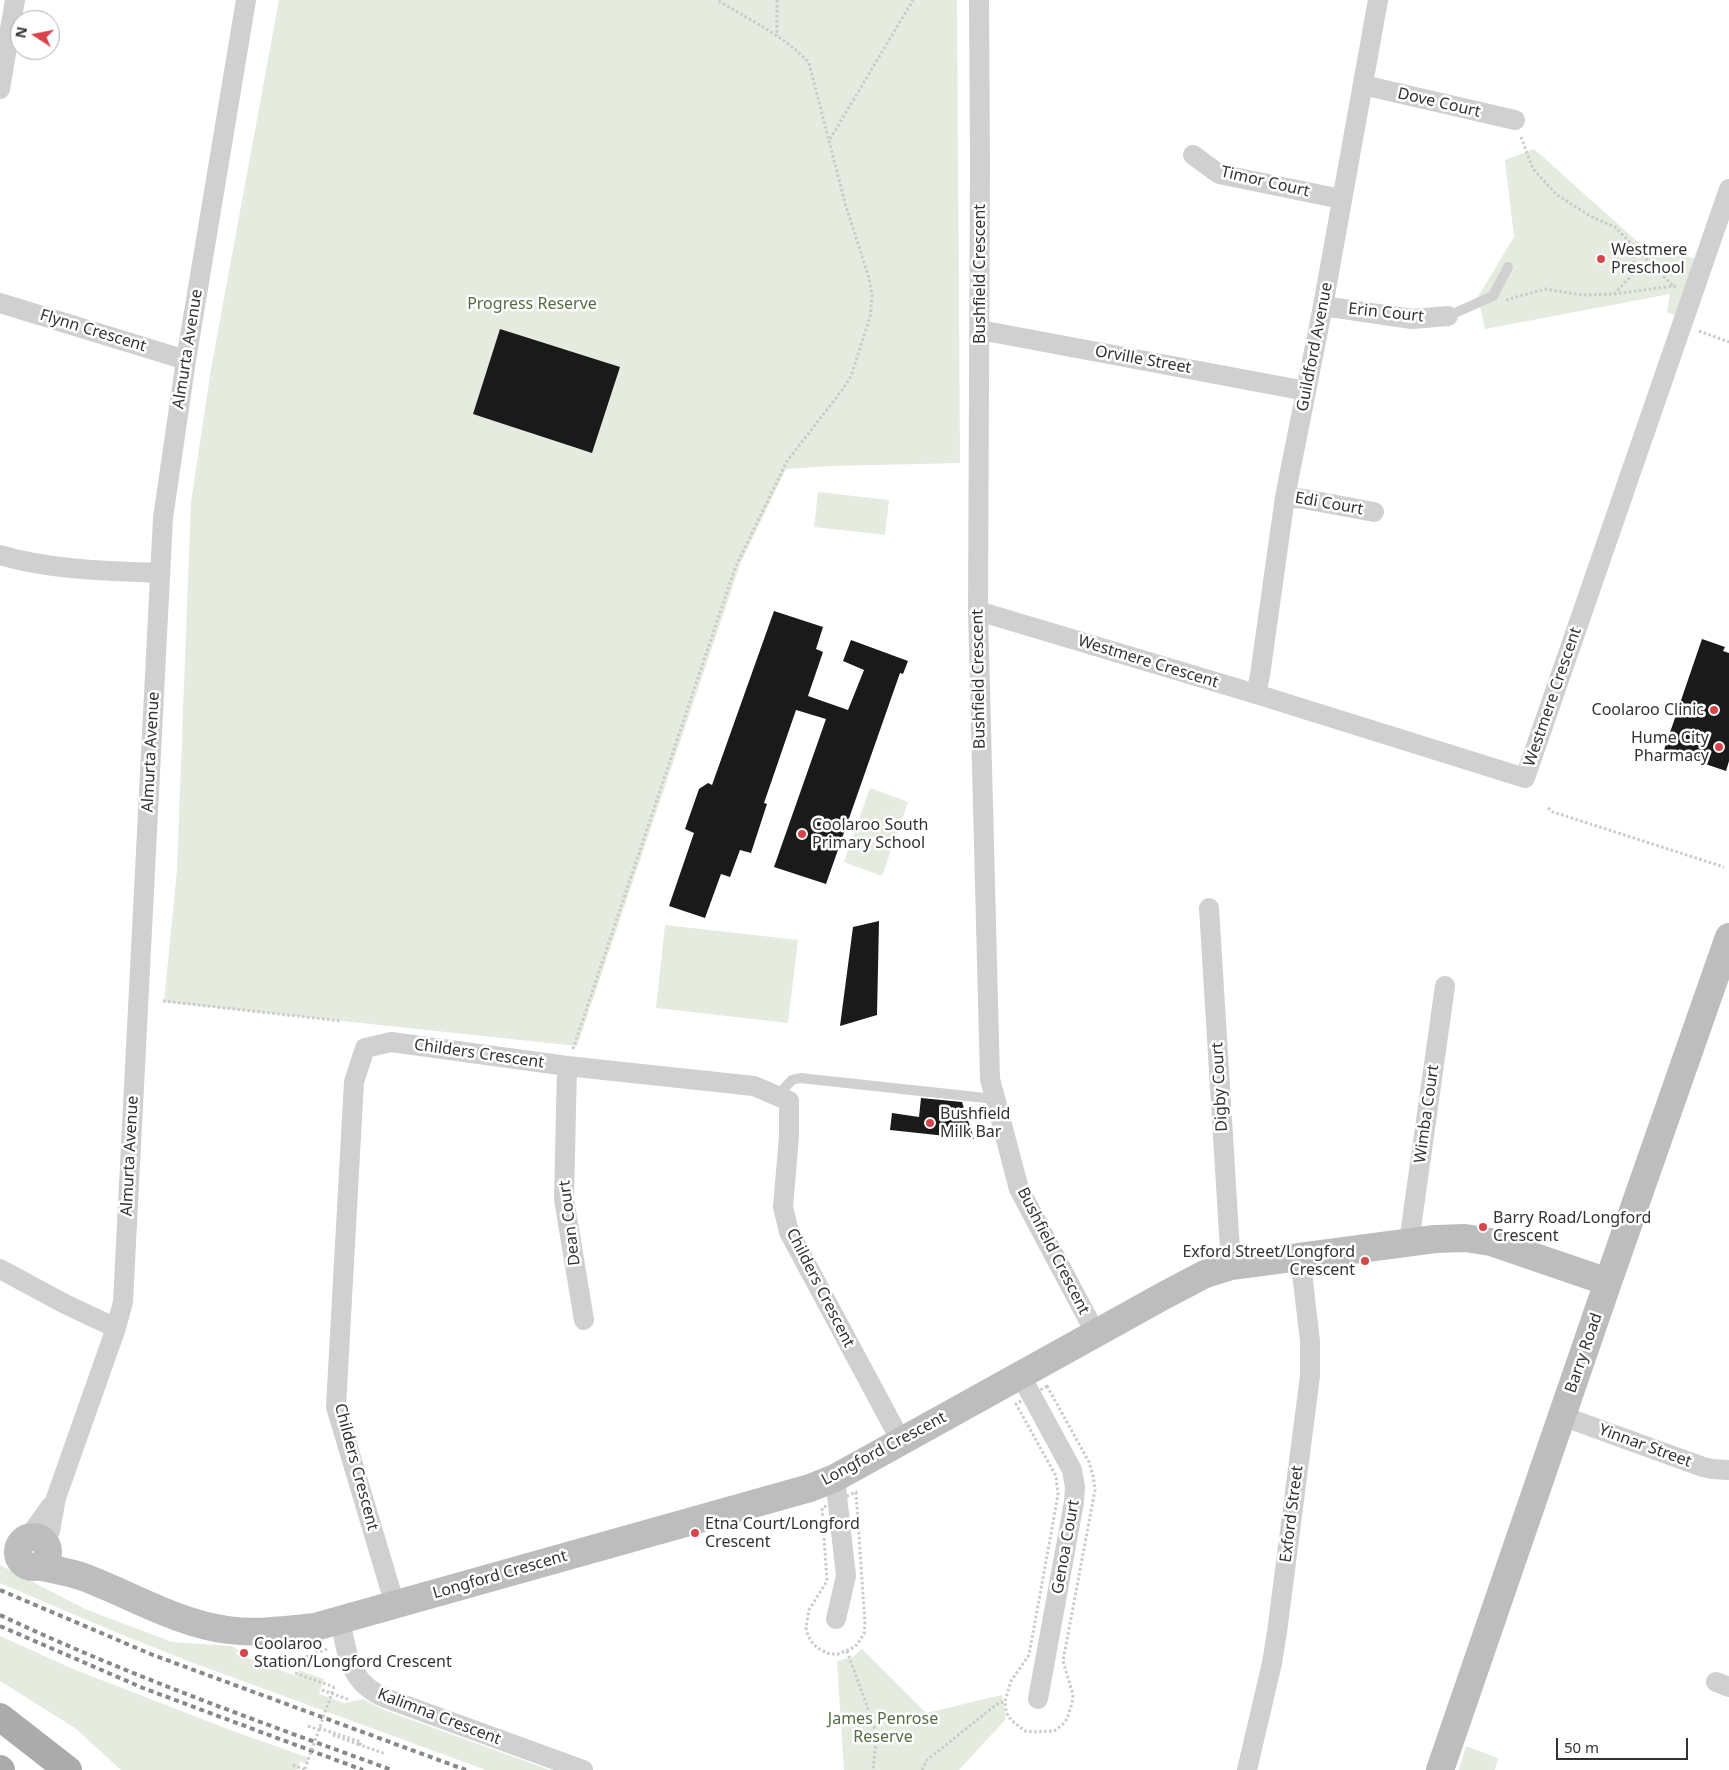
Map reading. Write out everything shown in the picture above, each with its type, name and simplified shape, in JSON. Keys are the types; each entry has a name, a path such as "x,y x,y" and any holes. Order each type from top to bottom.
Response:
{"main road":[{"path":"0,1717 68,1770"}],"street":[{"path":"0,90 15,0"},
{"name":"Almurta Avenue","path":"25,1547 56,1498 116,1328 123,1302 160,573 167,485 246,0"},
{"name":"Bushfield Crescent","path":"979,0 980,330 978,611 990,1079 1019,1189 1096,1334"},
{"name":"Guildford Avenue","path":"1256,694 1285,497 1323,306 1378,0"},
{"name":"Dove Court","path":"1363,85 1514,120"},
{"name":"Timor Court","path":"1193,155 1219,174 1342,199"},
{"name":"Westmere Crescent","path":"978,611 1256,694 1525,778 1729,189"},
{"name":"Flynn Crescent","path":"0,303 186,360"},
{"name":"Erin Court","path":"1323,306 1412,319 1448,316"},
{"name":"Orville Street","path":"980,330 1306,391"},
{"name":"Edi Court","path":"1285,497 1374,512"},
{"path":"0,555 23,562 56,568 160,573"},
{"name":"Digby Court","path":"1209,908 1230,1266"},
{"name":"Barry Road","path":"1440,1770 1729,937"},
{"name":"Wimba Court","path":"1409,1242 1445,986"},
{"name":"Childers Crescent","path":"395,1605 336,1407 354,1082 365,1048 391,1042 567,1066 754,1086 790,1101 783,1207 789,1232 901,1441"},
{"name":"Dean Court","path":"567,1066 564,1199 584,1320"},
{"name":"Longford Crescent","path":"25,1547 84,1577 195,1623 245,1632 315,1627 810,1488 835,1478 1188,1282 1230,1266 1409,1242 1450,1238 1478,1239 1515,1249 1608,1282"},
{"name":"Exford Street","path":"1247,1770 1272,1663 1277,1632 1310,1376 1310,1341 1300,1256"},
{"path":"0,1269 65,1304 116,1328"},
{"name":"Genoa Court","path":"1021,1376 1063,1451 1072,1470 1075,1487 1074,1502 1038,1699"},
{"name":"Yinnar Street","path":"1562,1416 1703,1467 1729,1470"},
{"path":"835,1478 846,1576 836,1619"},
{"name":"Kalimna Crescent","path":"340,1620 353,1668 358,1678 373,1692 388,1700 583,1770"}],"lane":[{"path":"1448,316 1493,296 1508,268"},
{"path":"777,1096 792,1080 800,1078 994,1099"}],"path":[{"path":"567,1066 734,568 787,461 851,376 870,317 872,296 870,278 845,203 809,63 804,56 777,37 717,0"},
{"path":"777,0 777,37"},
{"path":"829,140 913,0"},
{"path":"1514,120 1533,169 1556,194 1592,217 1615,227 1673,286"},
{"path":"1614,294 1636,271 1629,240"},
{"path":"1504,300 1545,289 1582,295 1614,294 1673,286 1694,291"},
{"path":"1682,325 1729,342"},
{"path":"1548,808 1553,812 1724,866"},
{"path":"163,1001 341,1021"},
{"path":"306,1657 332,1647"},
{"path":"847,1651 874,1725 876,1740 873,1770"},
{"path":"293,1765 306,1770 334,1687 295,1672"},
{"path":"332,1694 322,1690 350,1700"},
{"path":"922,1770 927,1760 997,1704 1006,1701"},
{"path":"360,1745 361,1742 308,1726 360,1745 386,1754"}],"green space":[{"name":"Progress Reserve","path":"279,0 957,0 960,463 786,469 741,562 577,1046 164,1002 177,870 191,502 211,369"},
{"path":"1534,149 1639,243 1700,260 1681,318 1667,312 1670,294 1485,329 1478,297 1514,237 1505,160"},
{"path":"818,492 889,500 885,535 814,527"},
{"path":"870,788 908,802 882,876 844,862"},
{"path":"665,925 798,940 788,1023 656,1008"},
{"path":"0,1565 85,1609 172,1642 232,1646 238,1650 236,1654 296,1676 299,1670 324,1679 319,1694 344,1703 363,1699 384,1710 550,1770 486,1770 188,1661 0,1583"},
{"path":"0,1636 73,1669 233,1731 309,1758 307,1764 300,1761 297,1770 121,1770 75,1728 0,1681"},
{"name":"James Penrose Reserve","path":"862,1649 926,1713 1002,1695 1006,1719 959,1770 844,1770 837,1661 853,1657"},
{"path":"1466,1746 1498,1758 1495,1770 1459,1770"}],"building":[{"path":"500,329 620,367 592,453 473,414"},
{"path":"774,611 823,627 816,649 823,652 808,696 848,710 864,670 843,661 851,640 908,661 903,674 900,673 826,884 774,867 826,719 796,710 764,803 767,804 751,853 740,850 730,877 721,874 705,918 669,906 694,833 685,829 699,789 708,783 712,785"},
{"name":"Coolaroo Clinic","path":"1702,639 1725,647 1723,651 1729,653 1729,761 1726,771 1664,750"},
{"path":"879,921 877,1015 840,1026 853,927"},
{"name":"Bushfield Milk Bar","path":"921,1098 962,1102 974,1139 890,1130 892,1113 919,1117"}],"railway":[{"path":"0,1590 153,1655 466,1770"},
{"path":"0,1615 145,1678 392,1770"},
{"path":"0,1626 143,1688 363,1770"}],"place":[{"name":"Westmere Preschool","path":"1601,259"},
{"name":"Coolaroo Clinic","path":"1714,710"},
{"name":"Hume City Pharmacy","path":"1719,747"},
{"name":"Coolaroo South Primary School","path":"802,834"},
{"name":"Bushfield Milk Bar","path":"930,1123"},
{"name":"Barry Road/Longford Crescent","path":"1483,1227"},
{"name":"Exford Street/Longford Crescent","path":"1365,1261"},
{"name":"Etna Court/Longford Crescent","path":"695,1533"},
{"name":"Coolaroo Station/Longford Crescent","path":"244,1653"}]}
